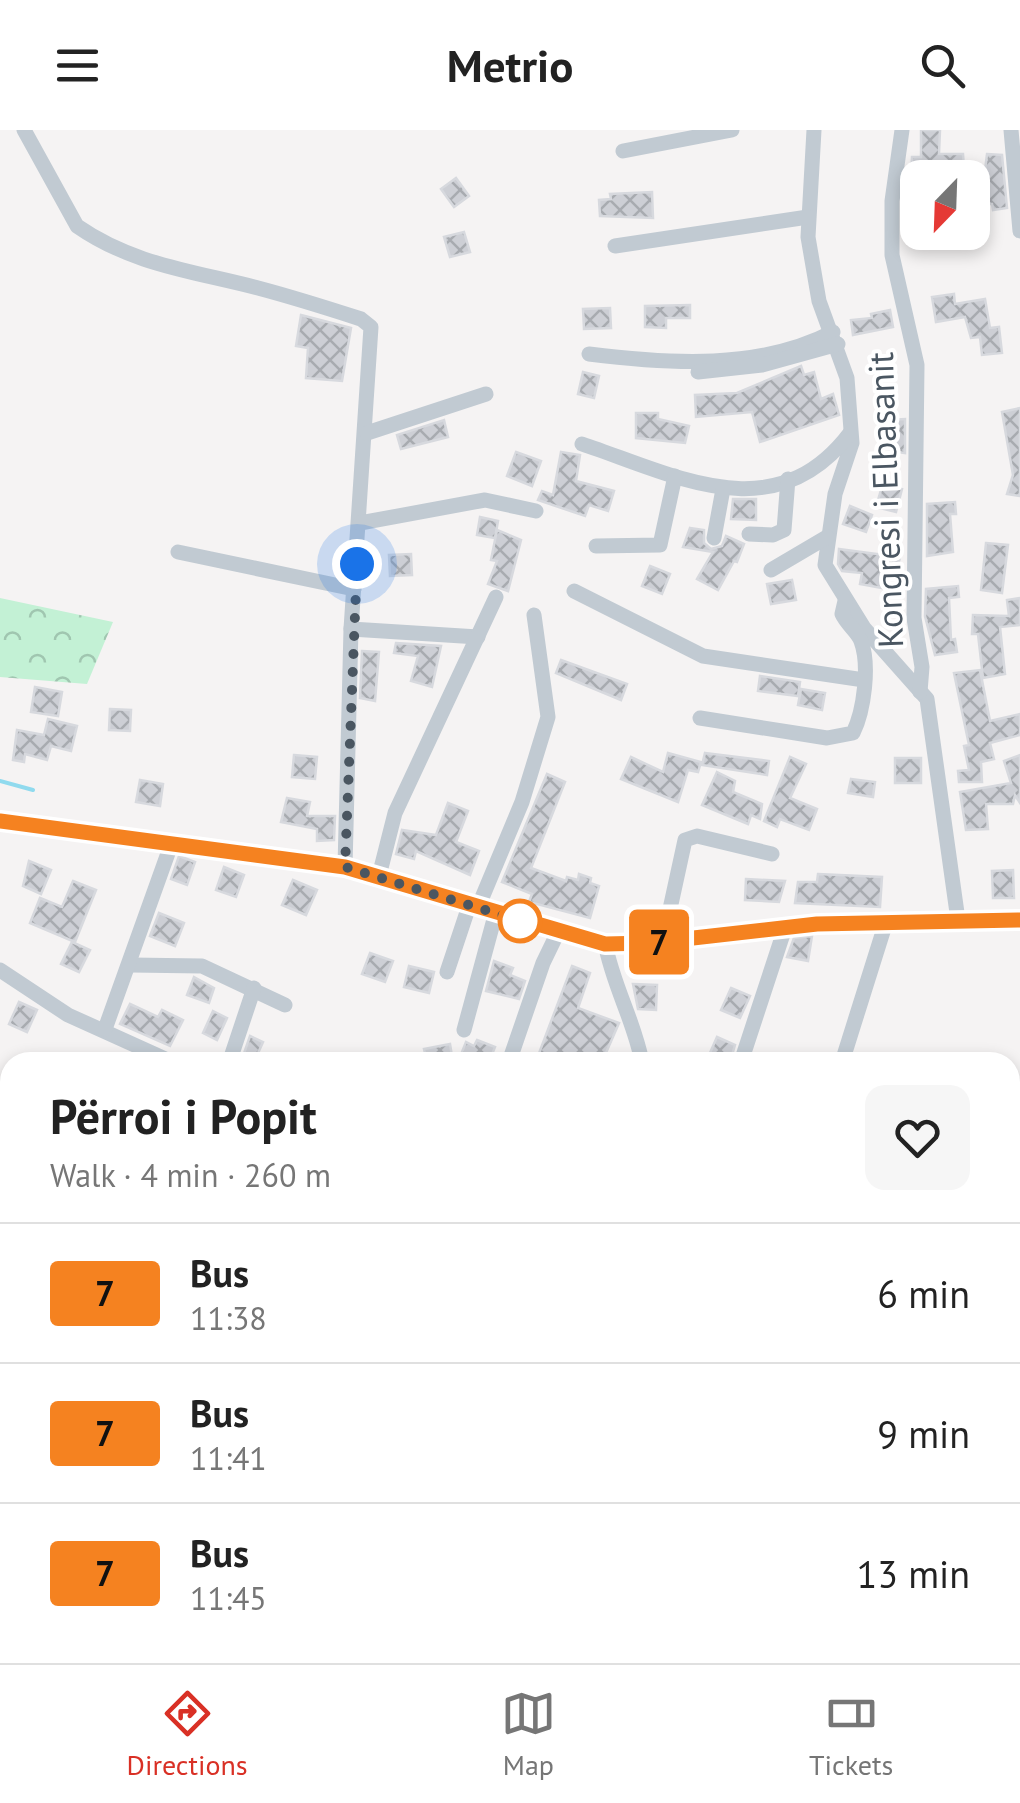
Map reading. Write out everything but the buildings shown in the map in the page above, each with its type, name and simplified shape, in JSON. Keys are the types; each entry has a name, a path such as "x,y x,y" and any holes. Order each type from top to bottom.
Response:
{"street":[{"path":"24,130 76,226 87,234 149,264 261,288 367,322 372,339 351,629 345,867"},
{"path":"623,152 725,130"},
{"path":"814,130 808,217 814,283 847,378 850,433 849,456 827,537 825,565 843,598 883,653 927,699 958,920"},
{"name":"Kongresi i Elbasanit","path":"902,130 892,201 892,255 918,379 914,618 922,667 920,692"},
{"path":"1012,130 1020,231"},
{"path":"615,246 808,217"},
{"path":"589,354 696,361 747,358 836,338"},
{"path":"698,372 762,366 836,338"},
{"path":"367,433 486,394"},
{"path":"582,444 723,489 772,487 835,453 850,433"},
{"path":"596,546 660,546 675,476"},
{"path":"750,534 773,536 784,530 788,479"},
{"path":"714,538 723,489"},
{"path":"360,523 485,500 536,511"},
{"path":"771,570 827,537"},
{"path":"178,552 354,589"},
{"path":"574,591 703,656 864,680"},
{"path":"379,876 395,813 496,598"},
{"path":"700,718 842,738 853,733 864,680 860,638 842,614 846,606 843,598"},
{"path":"448,972 474,904 522,802 548,717 534,615"},
{"path":"351,629 478,637"},
{"path":"0,821 345,867 605,944 886,922 1020,920"},
{"path":"663,941 685,840 698,836 772,854"},
{"path":"105,1029 172,842"},
{"path":"464,1030 496,912"},
{"path":"845,1052 886,922"},
{"path":"743,1052 784,928"},
{"path":"512,1052 542,963 558,932"},
{"path":"605,944 612,981 636,1026 640,1052"},
{"path":"131,965 202,966 286,1005"},
{"path":"0,970 52,1006 152,1052"},
{"path":"233,1052 254,988"}],"green space":[{"path":"0,598 113,622 87,684 0,677"}],"waterway":[{"path":"0,781 33,790"}],"bus line":[{"name":"7","path":"0,821 345,867 605,944 649,943 817,924 1020,920"}],"route":[{"path":"357,564 351,629 345,867 534,925 520,921"}]}
